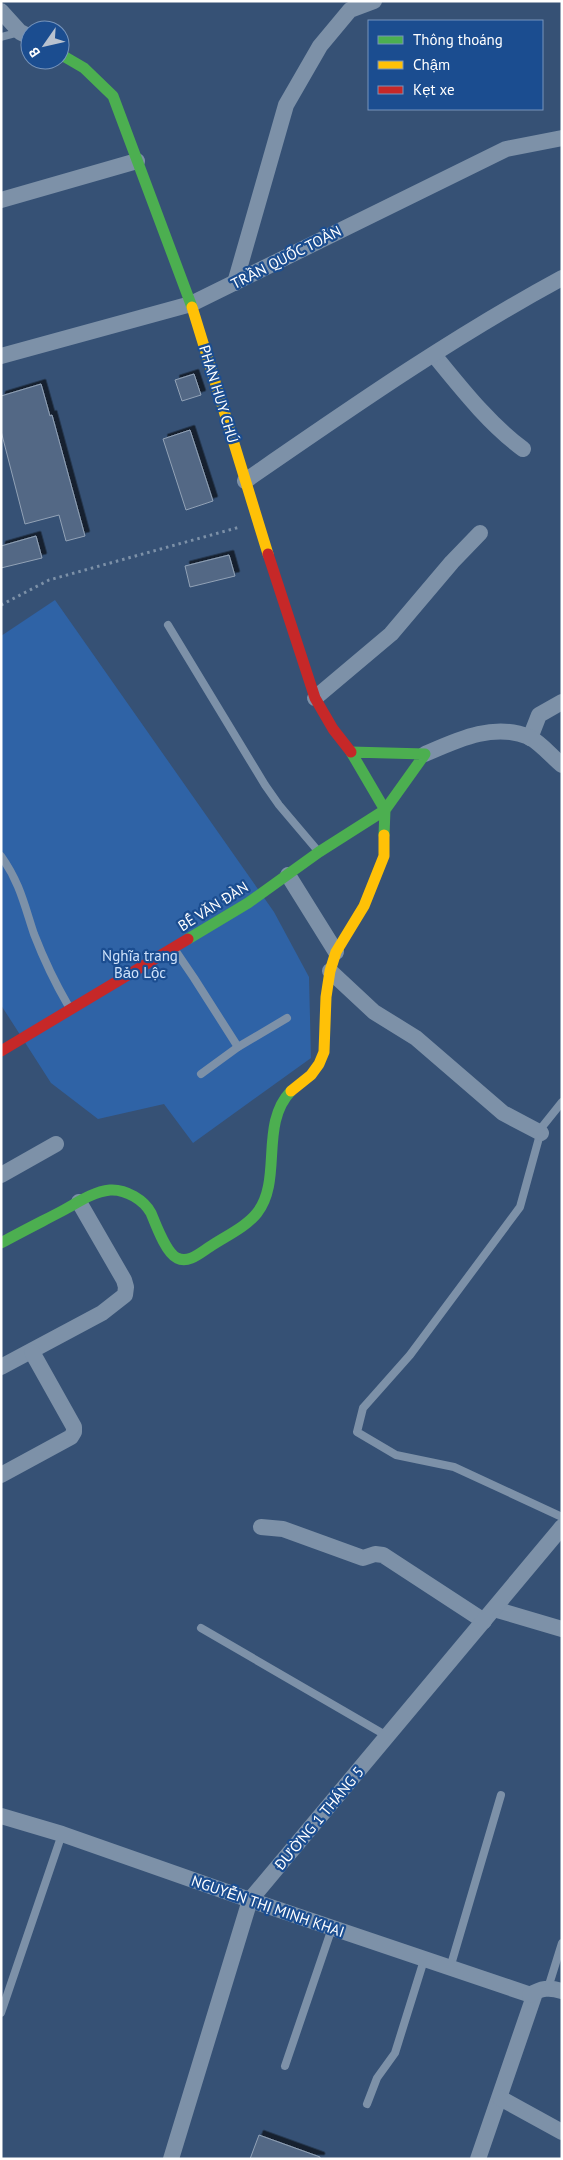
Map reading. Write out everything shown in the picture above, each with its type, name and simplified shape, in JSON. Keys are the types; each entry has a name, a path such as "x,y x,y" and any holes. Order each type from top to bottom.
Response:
{"street":[{"path":"235,283 286,105 320,46 350,10 374,1"},
{"path":"1,11 20,29"},
{"name":"PHAN HUY CHÚ","path":"70,60 84,68 113,96 191,304 257,522 315,698 333,729 352,752 385,810"},
{"name":"TRẦN QUỐC TOẢN","path":"1,356 191,304 506,149 562,138"},
{"path":"1,200 137,161"},
{"path":"245,482 380,388 562,278"},
{"path":"434,355 491,420 524,449"},
{"path":"315,698 392,634 452,562 480,533"},
{"path":"530,738 539,715 562,702"},
{"path":"352,752 425,754 460,738 501,730 530,738 562,765"},
{"path":"1,1244 94,1194 112,1190 141,1200 148,1208 170,1254 178,1259 187,1260 197,1255 248,1222 258,1212 267,1192 274,1126 284,1099 310,1075 319,1064 324,1052 326,997 330,971 336,952 364,906 384,856 385,810 425,754"},
{"name":"BẾ VĂN ĐÀN","path":"1,1051 248,903 319,852 385,810"},
{"path":"288,875 336,952"},
{"path":"330,971 374,1012 416,1038 503,1113 540,1133"},
{"path":"1,1175 56,1144"},
{"path":"1,1368 102,1313 125,1294 124,1280 79,1202"},
{"path":"1,1475 71,1437 74,1432 74,1427 32,1352"},
{"path":"261,1527 283,1528 363,1558 375,1554 383,1555 489,1615 562,1629"},
{"name":"ĐƯỜNG 1 THÁNG 5","path":"170,2159 250,1900 562,1527"},
{"name":"NGUYỄN THỊ MINH KHAI","path":"1,1816 62,1834 532,1996"},
{"path":"478,2159 500,2098 532,1996 539,1989 555,1990"},
{"path":"500,2098 562,2132"}],"lane":[{"path":"1,37 20,35"},
{"path":"168,625 265,785 279,805 319,852"},
{"path":"1,856 23,894 34,933 53,980 72,1010"},
{"path":"174,949 238,1047"},
{"path":"201,1074 238,1047 287,1018"},
{"path":"562,1102 542,1127 520,1207 410,1355 363,1408 357,1432 396,1454 454,1468 562,1517"},
{"path":"201,1628 387,1736"},
{"path":"450,1968 501,1795"},
{"path":"1,2013 62,1834"},
{"path":"285,2066 332,1928"},
{"path":"555,1990 562,1943"},
{"path":"367,2104 377,2078 395,2053 424,1960"}],"path":[{"path":"1,605 49,580 257,522"}],"green space":[{"name":"Nghĩa trang Bảo Lộc","path":"55,600 274,912 309,977 311,1058 193,1143 164,1104 98,1119 51,1083 1,1005 1,636"}],"building":[{"path":"194,374 201,395 182,401 175,380"},
{"path":"41,384 50,416 52,415 85,536 66,541 59,515 25,524 1,431 1,396"},
{"path":"190,430 213,501 186,510 163,439"},
{"path":"36,536 42,558 1,568 1,546"},
{"path":"229,555 235,576 190,587 185,566"},
{"path":"259,2135 320,2157 320,2159 250,2159"}],"traffic: fast":[{"path":"70,60 84,68 113,96 192,307"},
{"path":"188,939 248,903 319,852 385,810 425,754 351,752 385,810 384,835"},
{"path":"1,1243 91,1195 103,1191 116,1190 134,1196 148,1208 165,1245 173,1255 186,1260 195,1257 242,1227 257,1213 265,1200 269,1185 276,1119 281,1104 291,1091"}],"traffic: slow":[{"path":"192,307 268,554"},
{"path":"291,1091 311,1075 319,1064 324,1052 326,997 330,971 336,952 364,906 384,856 384,835"}],"traffic: jam":[{"path":"268,554 315,698 333,729 351,752"},
{"path":"1,1051 188,939"}]}
